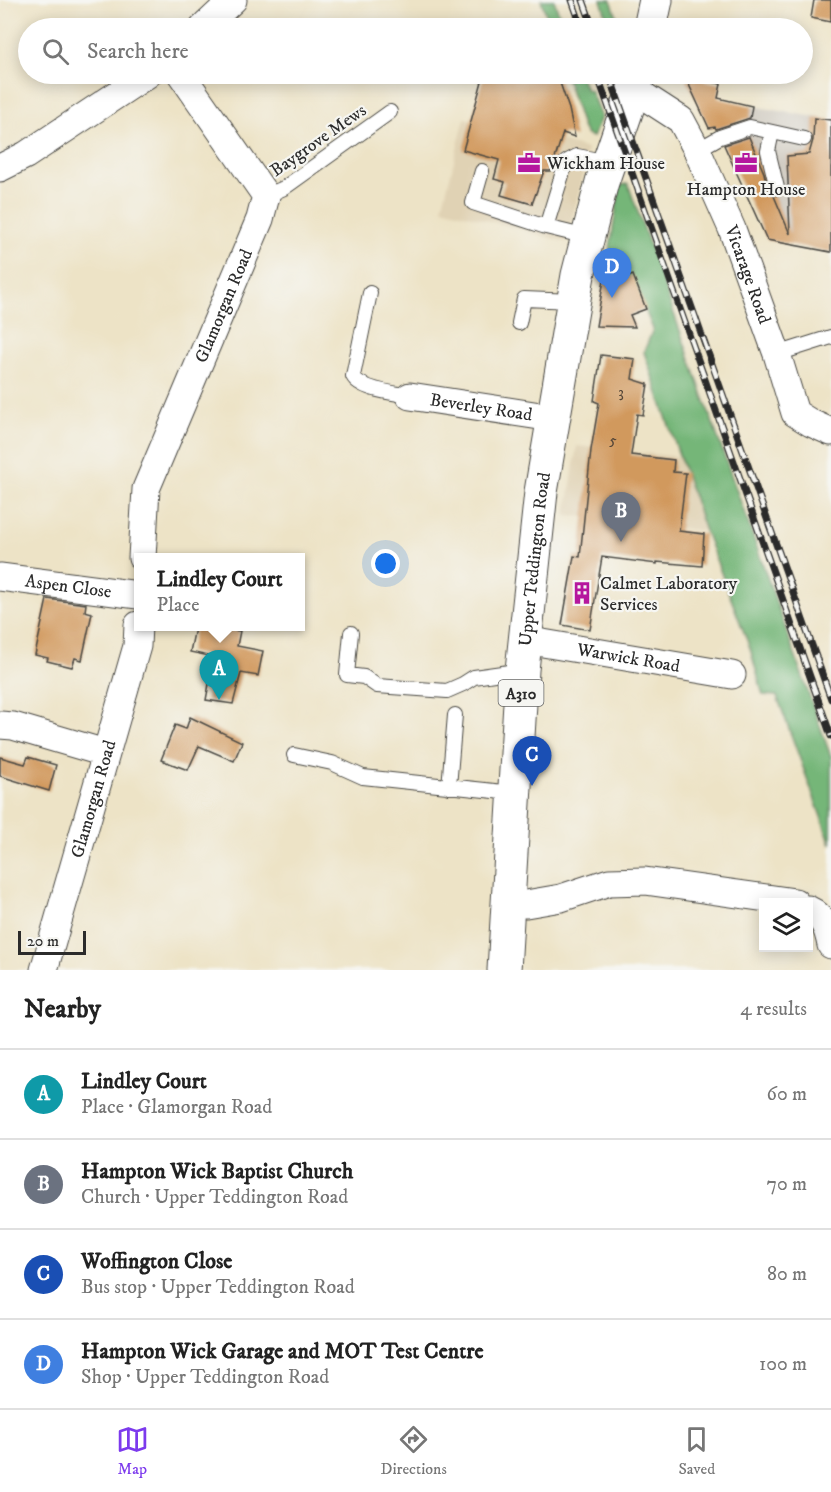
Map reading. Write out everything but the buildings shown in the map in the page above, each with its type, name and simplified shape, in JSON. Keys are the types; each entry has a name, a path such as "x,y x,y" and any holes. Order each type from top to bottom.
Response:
{"main road":[{"path":"652,18 656,0"},
{"name":"A310","path":"610,158 636,84"},
{"name":"Upper Teddington Road","path":"504,970 513,793 536,533 573,301 587,237 610,158"}],"street":[{"path":"214,18 233,0"},
{"path":"0,168 26,155 133,84"},
{"path":"188,84 266,196"},
{"name":"Vicarage Road","path":"637,84 647,98 681,120 697,150 732,229 777,354 795,413 831,432"},
{"name":"Glamorgan Road","path":"142,553 146,489 260,219 266,196"},
{"name":"Beverley Road","path":"410,396 553,418"},
{"name":"Aspen Close","path":"0,577 134,594"},
{"name":"Glamorgan Road","path":"44,970 136,646 137,631"},
{"name":"Warwick Road","path":"524,655 732,675"},
{"path":"0,725 13,726 105,753"},
{"path":"508,903 526,904 561,898 609,882 645,880 762,898"},
{"path":"813,911 828,928 831,945"}],"lane":[{"name":"Baygrove Mews","path":"266,196 284,188 390,112"},
{"path":"697,150 720,137 750,127 804,140"},
{"path":"772,132 768,151 777,188"},
{"path":"546,227 566,162 578,156 610,158"},
{"path":"482,171 473,203 546,227 587,237"},
{"path":"370,293 353,376 356,381 373,388 410,396"},
{"path":"519,323 524,299 573,301"},
{"path":"777,354 831,337"},
{"path":"351,633 347,675 363,677 377,686 447,691 524,655"},
{"path":"449,787 455,715"},
{"path":"294,755 332,763 363,777 513,793"}],"shaded area":[{"path":"752,106 831,120 831,252 767,240 716,127 748,123"},
{"path":"465,118 496,127 499,121 587,149 585,169 566,242 442,208"},
{"path":"577,446 680,457 705,531 566,515"}],"green space":[{"path":"541,0 554,0 560,18 547,18"},
{"path":"601,0 611,0 617,18 607,18"},
{"path":"568,84 584,84 586,90 590,90 601,117 593,137 587,135"},
{"path":"628,184 831,757 831,844 777,696 763,695 750,648 705,531 644,352 653,329 633,281 621,277 609,254 620,185"}],"railway":[{"path":"572,0 578,18"},
{"path":"583,0 589,18"},
{"path":"601,84 831,736"},
{"path":"613,84 831,699"}],"place":[{"name":"Wickham House","path":"529,163"},
{"name":"Hampton House","path":"746,163"},
{"name":"Hampton Wick Garage and MOT Test Centre","path":"612,298"},
{"name":"Hampton Wick Baptist Church","path":"621,542"},
{"name":"Calmet Laboratory Services","path":"582,593"},
{"name":"Lindley Court","path":"219,700"},
{"name":"Woffington Close","path":"532,786"}]}
